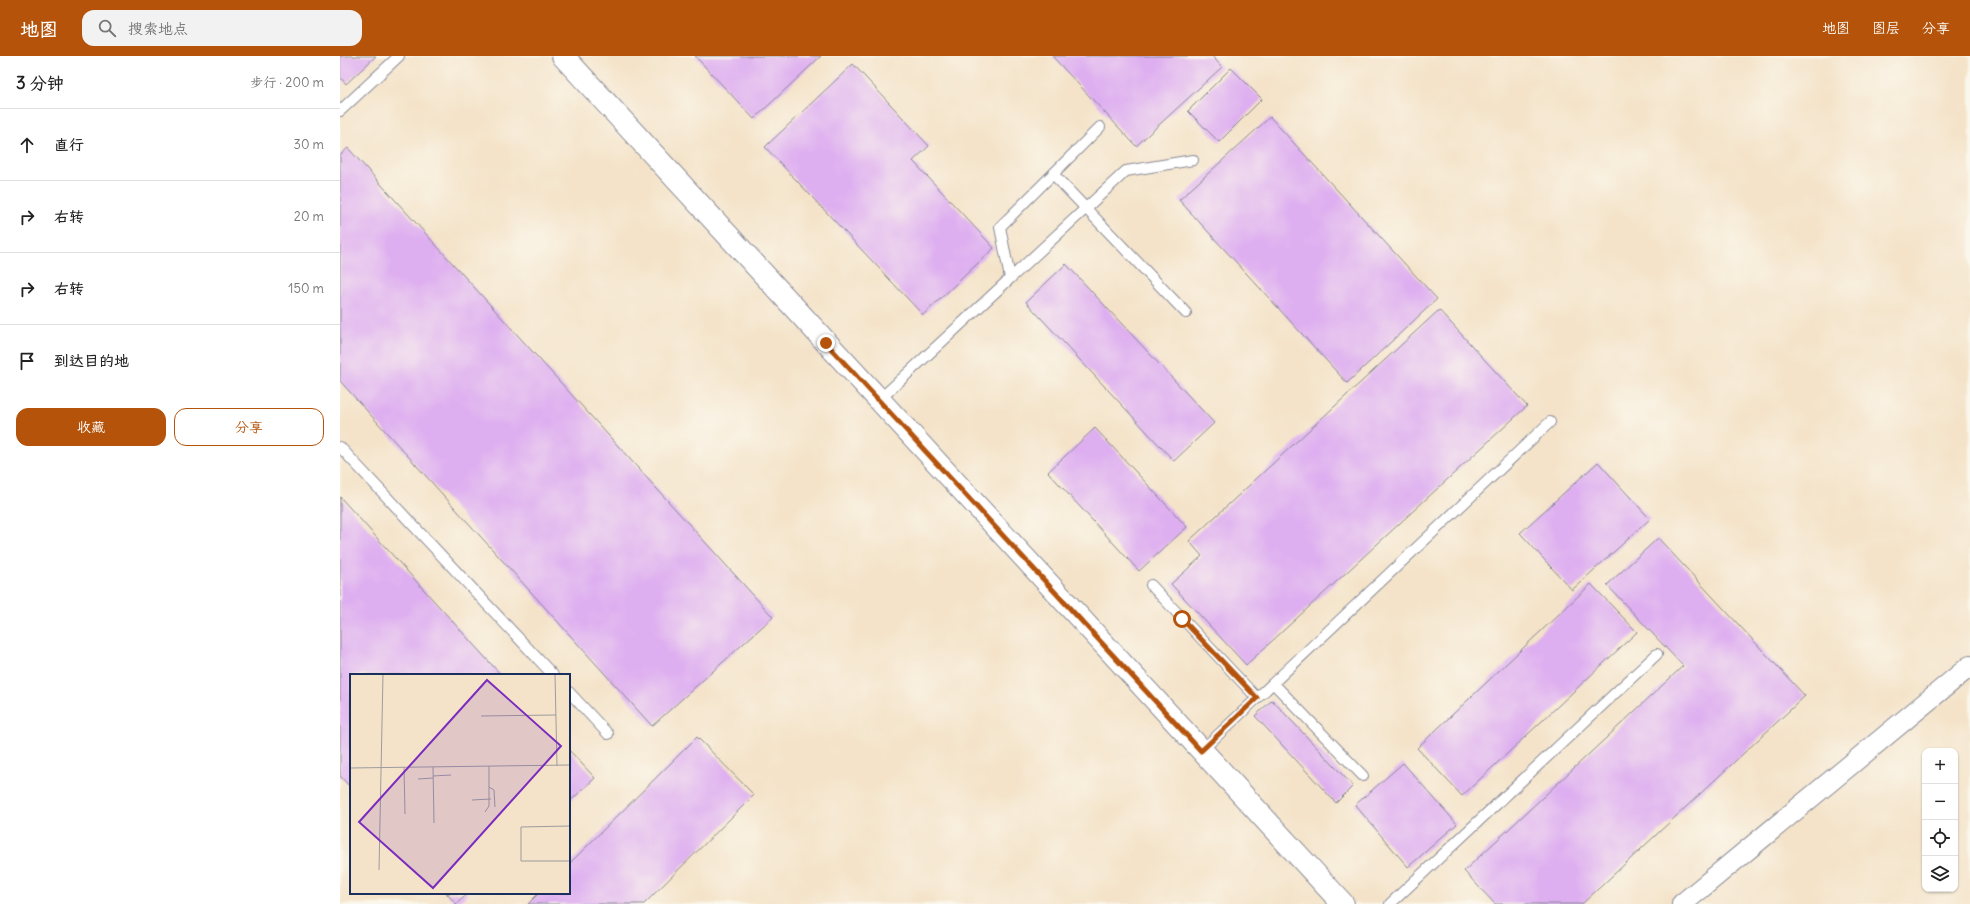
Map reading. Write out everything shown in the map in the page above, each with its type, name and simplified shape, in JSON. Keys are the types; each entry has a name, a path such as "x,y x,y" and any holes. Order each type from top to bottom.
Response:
{"street":[{"path":"563,56 1342,904"},
{"path":"1682,904 1970,666"}],"lane":[{"path":"340,111 399,56"},
{"path":"1010,278 1000,227 1100,126"},
{"path":"879,400 1126,171 1194,160"},
{"path":"1053,174 1186,313"},
{"path":"1201,751 1550,422"},
{"path":"340,447 552,674"},
{"path":"1150,585 1257,698"},
{"path":"1390,904 1657,654"},
{"path":"1273,683 1363,776"},
{"path":"570,693 608,734"}],"building":[{"path":"340,56 376,56 346,84 340,77"},
{"path":"695,56 821,56 754,119"},
{"path":"1052,56 1212,56 1222,67 1136,146"},
{"path":"853,64 929,146 913,161 994,248 923,315 765,147"},
{"path":"1231,68 1262,99 1219,142 1188,111"},
{"path":"1270,117 1437,299 1347,383 1179,200"},
{"path":"348,148 773,617 652,726 340,381 340,155"},
{"path":"1066,264 1214,423 1174,461 1026,302"},
{"path":"1439,310 1527,406 1246,665 1171,584 1202,556 1189,541"},
{"path":"1095,428 1187,527 1139,571 1048,472"},
{"path":"1598,462 1650,519 1572,590 1520,533"},
{"path":"340,497 500,674 350,674 350,787 340,776"},
{"path":"1658,538 1805,696 1582,904 1495,904 1464,871 1683,666 1607,585"},
{"path":"1591,584 1637,632 1462,796 1417,748"},
{"path":"1272,700 1353,786 1336,803 1255,716"},
{"path":"697,737 754,795 644,904 528,904 538,894 570,894 570,863"},
{"path":"570,751 595,778 570,801"},
{"path":"1403,763 1457,824 1408,867 1355,805"},
{"path":"447,894 468,894 456,904"}],"route":[{"path":"826,343 1201,751 1257,698 1182,619"}]}
